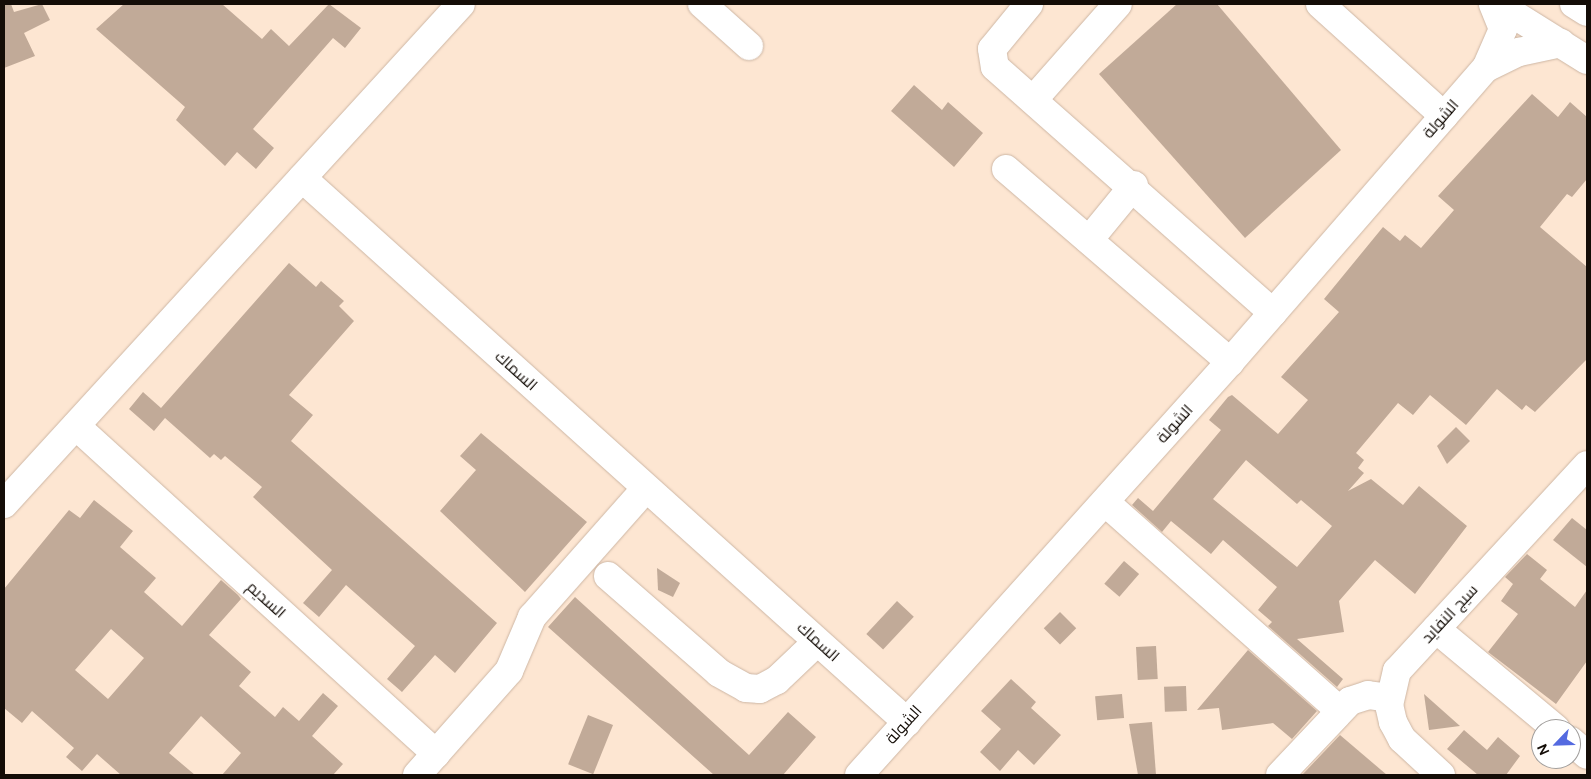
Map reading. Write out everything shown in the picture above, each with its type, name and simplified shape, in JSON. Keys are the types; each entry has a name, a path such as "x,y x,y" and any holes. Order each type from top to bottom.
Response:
{"street":[{"path":"4,504 461,4"},
{"path":"702,4 749,46"},
{"path":"1029,4 998,40 992,58 995,67 1134,186 1273,313"},
{"path":"1033,100 1118,4"},
{"path":"1320,4 1444,116"},
{"name":"الشولة","path":"859,775 1230,362 1486,68 1503,30 1493,4"},
{"path":"1497,4 1587,60"},
{"path":"1574,4 1587,12"},
{"name":"الشولة","path":"1486,68 1519,52 1561,43"},
{"path":"1006,169 1230,362"},
{"name":"السماك","path":"302,178 907,722"},
{"path":"1089,240 1134,186"},
{"name":"السديم","path":"76,426 436,754"},
{"name":"سيج النفايد","path":"1390,698 1397,672 1587,465"},
{"path":"417,775 509,671 532,618 646,488"},
{"path":"1105,502 1340,711"},
{"path":"608,576 720,672 746,688 760,689 776,680 817,642"},
{"path":"1436,629 1544,719"},
{"path":"1280,775 1350,701 1368,695 1390,698 1402,740 1441,775"}],"building":[{"path":"4,4 11,4 14,12 42,4 50,20 24,33 35,56 4,68"},
{"path":"124,4 222,4 262,39 271,29 289,46 329,4 361,28 345,48 333,38 253,129 274,148 256,169 237,152 225,166 176,120 185,107 96,29"},
{"path":"1177,4 1217,4 1341,150 1245,238 1099,74"},
{"path":"914,85 942,110 948,102 983,133 954,167 891,111"},
{"path":"1532,94 1558,117 1570,102 1587,117 1587,179 1572,197 1567,194 1540,227 1587,267 1587,359 1535,412 1526,405 1522,410 1497,389 1466,425 1430,395 1413,415 1398,403 1356,453 1364,460 1358,468 1364,473 1348,491 1371,479 1403,505 1419,486 1467,526 1415,594 1375,560 1339,601 1344,632 1297,639 1343,679 1337,687 1268,626 1272,622 1258,610 1277,587 1223,540 1211,554 1171,521 1162,532 1132,505 1138,498 1153,511 1221,430 1209,420 1228,397 1232,395 1278,434 1308,400 1281,377 1339,312 1324,299 1383,227 1400,241 1405,235 1421,248 1454,210 1438,196","holes":["1246,460 1297,504 1301,500 1332,526 1297,567 1213,499"]},
{"path":"289,263 316,287 321,281 344,301 339,306 354,321 289,395 313,415 291,441 497,623 455,673 435,655 402,692 387,679 415,646 346,585 319,617 303,603 332,570 253,497 262,487 225,456 221,460 214,454 210,458 165,418 154,431 129,409 143,392 161,408"},
{"path":"1456,427 1470,441 1447,464 1437,446"},
{"path":"481,433 587,522 525,592 440,511 476,470 460,456"},
{"path":"94,500 133,531 120,547 156,578 144,592 182,626 221,580 238,595 241,599 209,635 251,672 239,686 275,717 283,707 299,721 323,693 338,706 312,736 343,764 333,775 222,775 241,753 201,716 169,753 195,775 121,775 97,754 82,771 66,757 74,748 32,711 22,723 4,708 4,589 69,510 80,518","holes":["111,629 144,658 108,699 75,670"]},
{"path":"1572,518 1587,530 1587,567 1553,540"},
{"path":"1527,554 1547,570 1540,579 1575,607 1587,590 1587,661 1556,704 1488,652 1518,614 1501,601 1513,584 1505,577"},
{"path":"1124,561 1139,574 1119,597 1104,584"},
{"path":"657,568 680,583 673,597 658,590"},
{"path":"575,597 749,755 788,712 816,737 783,775 714,775 548,627"},
{"path":"897,601 914,617 883,650 866,634"},
{"path":"1060,612 1076,628 1060,645 1044,628"},
{"path":"1156,646 1158,679 1138,680 1136,647"},
{"path":"1248,650 1317,711 1292,739 1273,723 1222,730 1219,708 1197,710"},
{"path":"1011,679 1036,702 1031,708 1061,735 1034,765 1018,750 1000,771 980,752 1001,729 981,711"},
{"path":"1186,686 1187,711 1165,712 1164,687"},
{"path":"1122,694 1124,718 1097,720 1095,696"},
{"path":"1424,694 1460,726 1429,730"},
{"path":"588,715 613,725 593,774 568,764"},
{"path":"1152,722 1156,775 1138,775 1129,724"},
{"path":"1464,730 1487,750 1498,737 1520,756 1506,775 1478,775 1447,749"},
{"path":"1340,735 1387,775 1302,775"}]}
